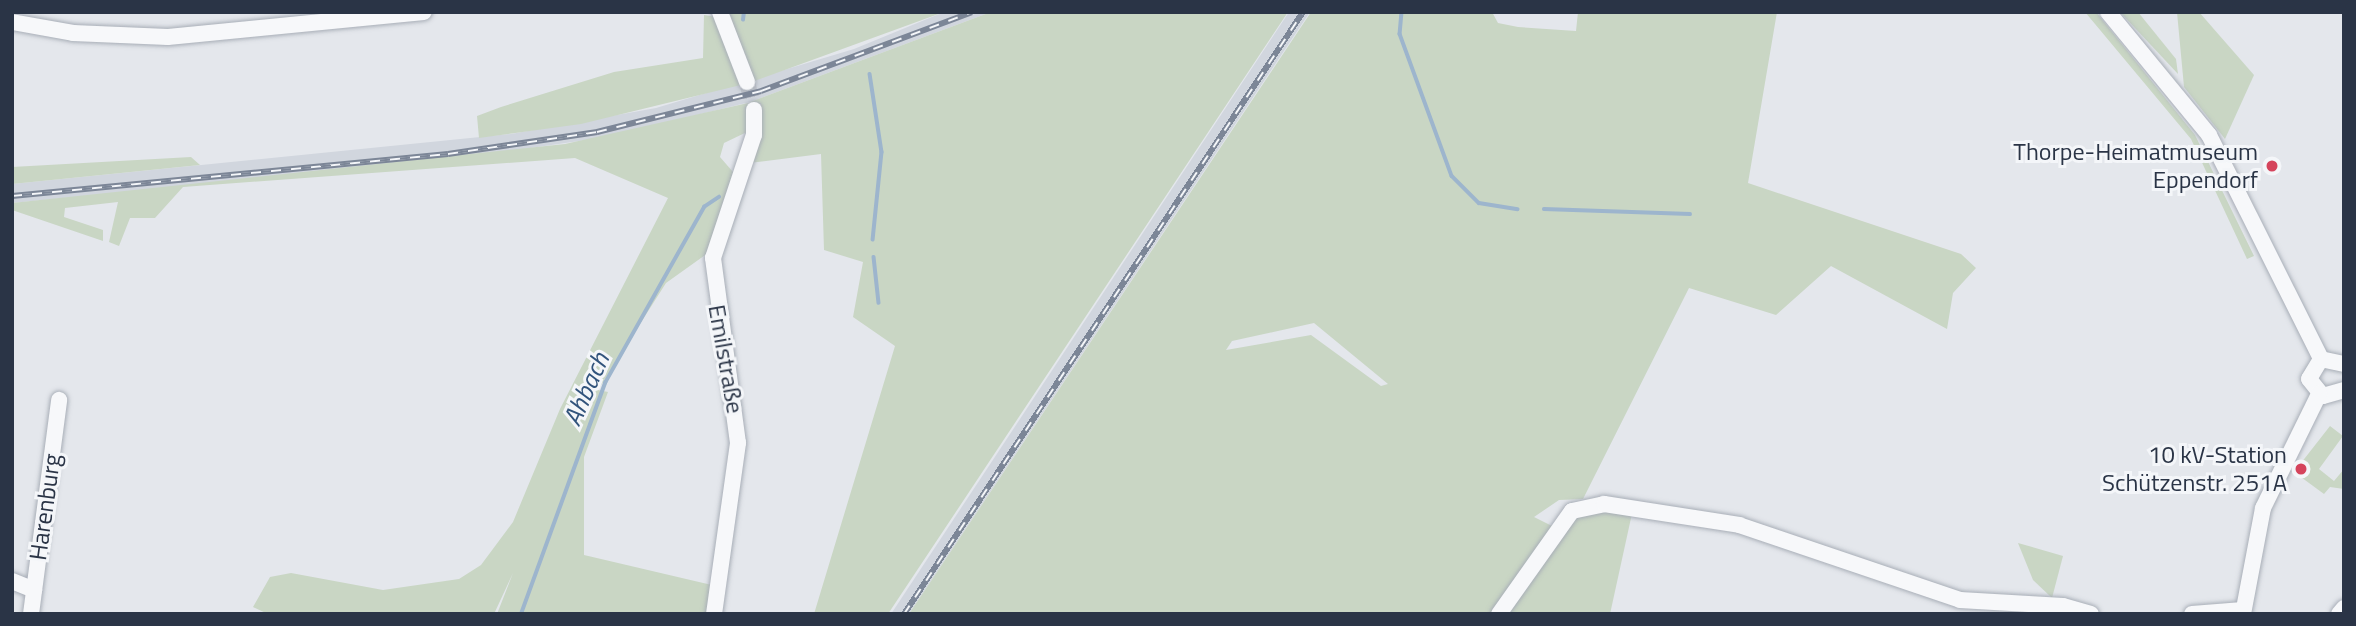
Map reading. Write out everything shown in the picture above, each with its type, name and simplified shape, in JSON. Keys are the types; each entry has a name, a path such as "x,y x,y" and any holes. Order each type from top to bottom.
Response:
{"street":[{"path":"16,22 41,12"},
{"path":"16,22 168,37 425,12"},
{"path":"720,12 747,82"},
{"path":"2108,12 2209,135 2321,359"},
{"name":"Emilstraße","path":"714,614 738,443 713,258 754,135 754,110"},
{"path":"2321,359 2344,364"},
{"path":"2192,614 2243,612 2263,508 2319,394 2310,373 2321,359"},
{"path":"2319,394 2344,390"},
{"name":"Harenburg","path":"31,614 59,400"},
{"path":"1499,614 1572,511 1604,504 1739,524 1960,600 2063,606 2091,614"},
{"path":"12,581 34,590"},
{"path":"2339,614 2344,608"}],"shaded area":[{"path":"944,12 991,12 750,102 607,137 426,163 12,203 12,184 511,134 656,108 854,49"},
{"path":"1289,12 1310,12 909,614 891,614"}],"green space":[{"path":"726,12 944,12 749,83 581,124 479,138 477,116 501,107 614,72 703,58 704,15 728,19"},
{"path":"991,12 1288,12 888,614 814,614 895,346 853,317 863,262 824,250 821,154 749,163 761,130 750,102"},
{"path":"1311,12 1492,12 1498,23 1576,31 1578,12 1777,12 1748,183 1961,254 1976,268 1953,293 1947,329 1831,266 1776,315 1689,288 1583,499 1559,500 1534,517 1556,528 1493,614 909,614","holes":["1314,323 1388,384 1381,386 1311,335 1226,350 1232,341"]},
{"path":"2085,12 2096,12 2195,135 2254,256 2247,259 2191,139"},
{"path":"2120,12 2138,12 2176,59 2178,74"},
{"path":"2177,12 2199,12 2254,75 2225,139 2184,87"},
{"path":"748,103 749,131 724,143 720,157 733,172 731,189 708,253 666,283 598,390 608,392 584,457 584,555 716,586 709,614 497,614 513,573 494,614 268,614 253,607 270,577 291,573 383,590 459,579 481,565 513,522 560,409 668,198 575,158 183,187 155,218 130,218 119,246 109,242 118,202 65,208 64,217 103,230 103,241 12,210 12,203 565,144"},
{"path":"191,157 200,165 12,184 12,167"},
{"path":"2330,426 2343,436 2319,469 2334,481 2344,469 2344,489 2330,487 2324,494 2294,472"},
{"path":"1633,509 1610,614 1504,614 1575,514"},
{"path":"2018,543 2063,556 2052,598 2033,580"}],"waterway":[{"name":"Ahbach","path":"743,20 744,12"},
{"path":"1402,12 1400,34 1452,176 1479,203 1518,209"},
{"path":"870,74 882,152 873,240"},
{"name":"Ahbach","path":"521,614 605,383 704,207 719,197"},
{"path":"1544,209 1690,214"},
{"path":"874,257 879,303"}],"tunnel":[{"path":"747,82 754,110"}],"railway":[{"path":"12,196 448,154 597,132 761,91 972,12"},
{"path":"904,614 1303,12"}],"place":[{"name":"Thorpe-Heimatmuseum Eppendorf","path":"2272,166"},
{"name":"10 kV-Station Schützenstr. 251A","path":"2301,469"}]}
